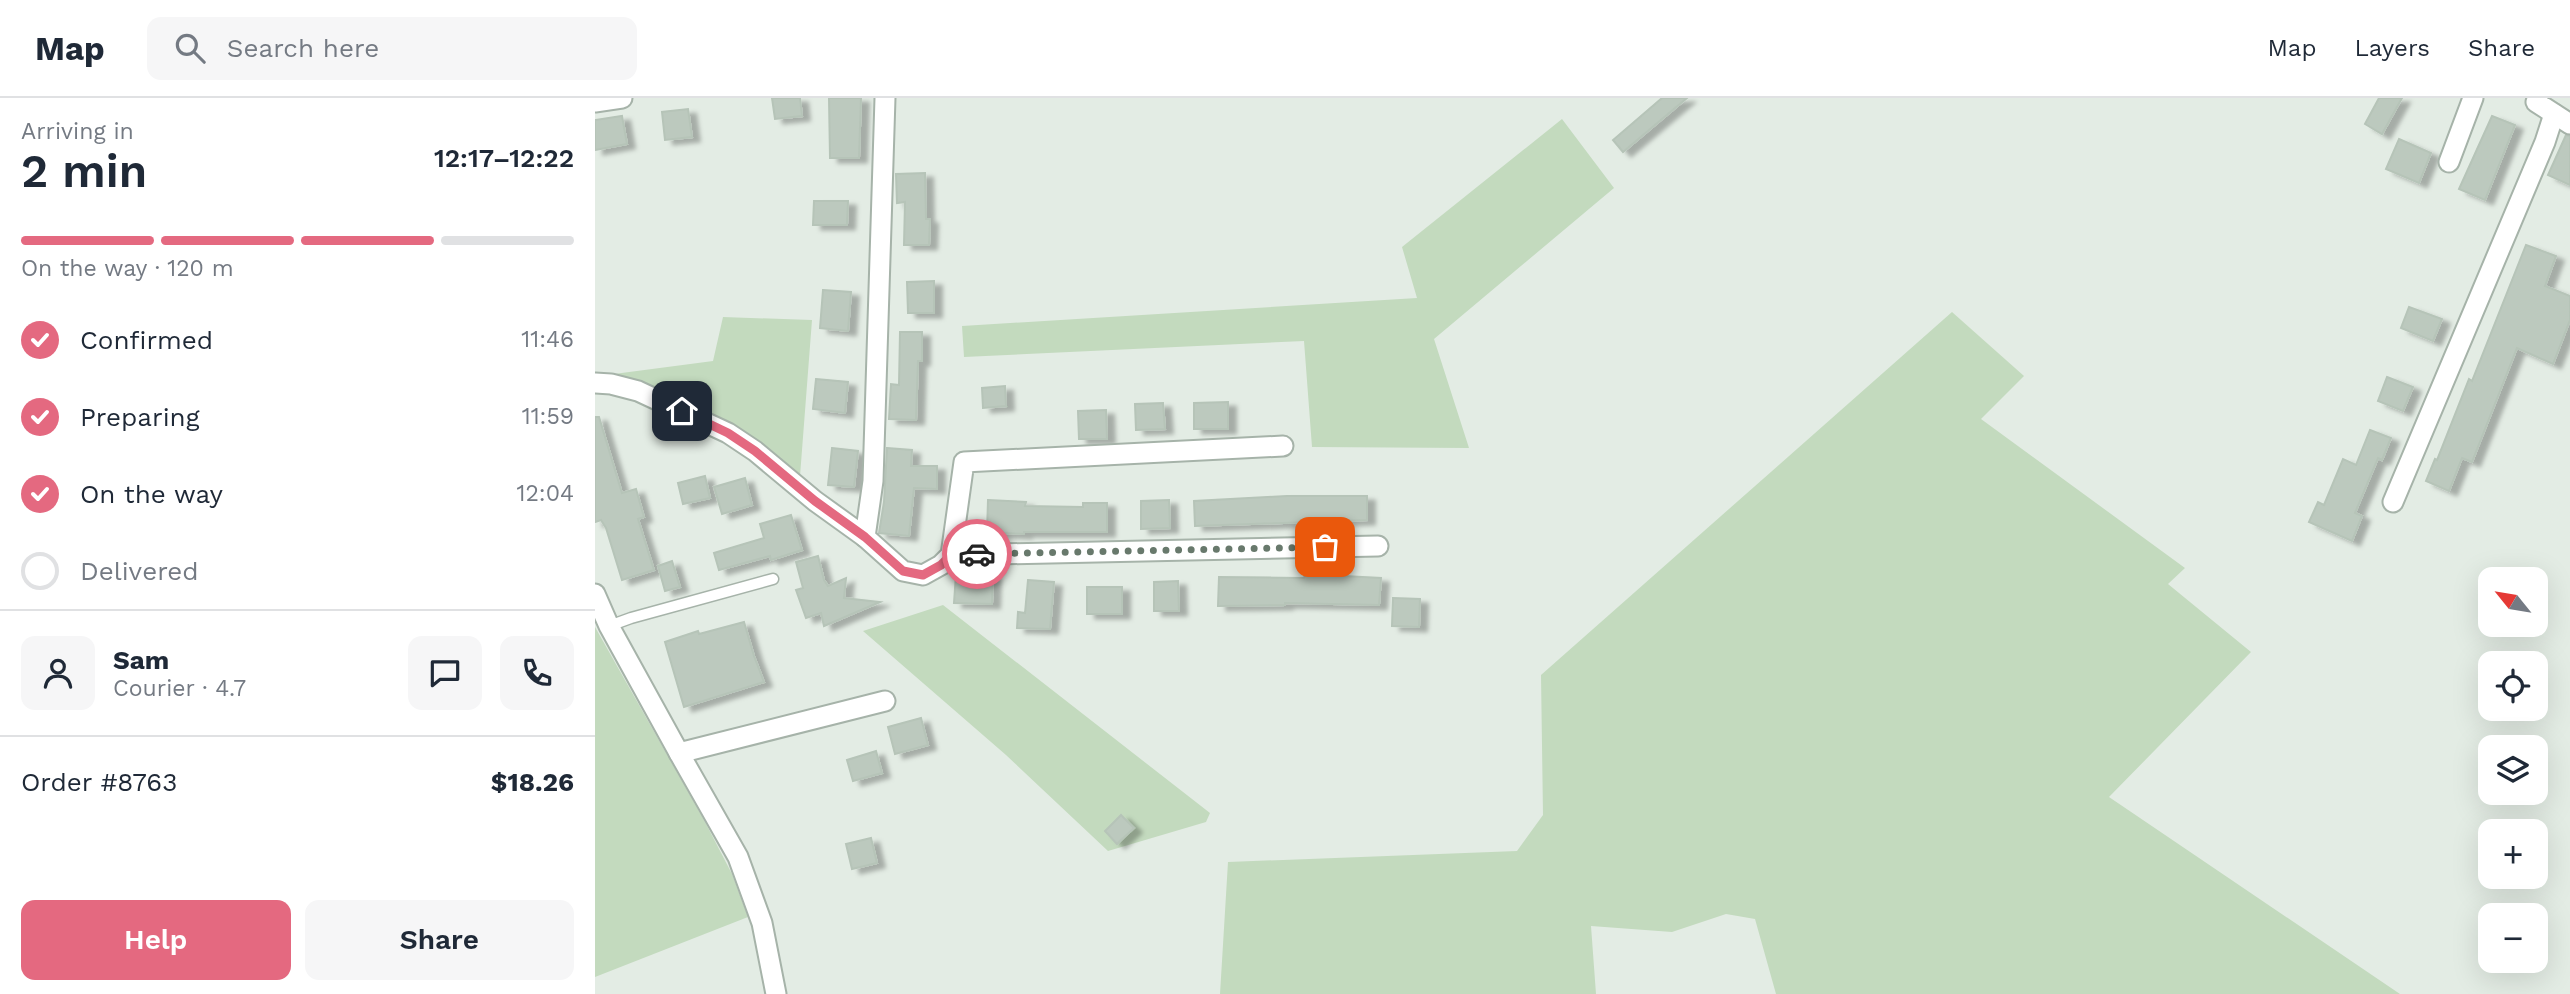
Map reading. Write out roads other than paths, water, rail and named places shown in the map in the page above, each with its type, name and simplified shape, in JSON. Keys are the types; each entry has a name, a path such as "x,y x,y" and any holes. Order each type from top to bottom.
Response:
{"street":[{"path":"595,102 622,98"},
{"path":"865,537 873,481 884,98"},
{"path":"2449,162 2473,98"},
{"path":"2393,502 2545,142 2562,119 2534,99"},
{"path":"595,383 638,391 728,433 865,537 903,571 923,575 941,565 951,555 964,463 1283,446"},
{"path":"951,555 1378,546"},
{"path":"595,594 609,626 678,753 738,857 762,923 776,994"},
{"path":"678,753 885,701"}],"lane":[{"path":"609,626 773,579"}]}
